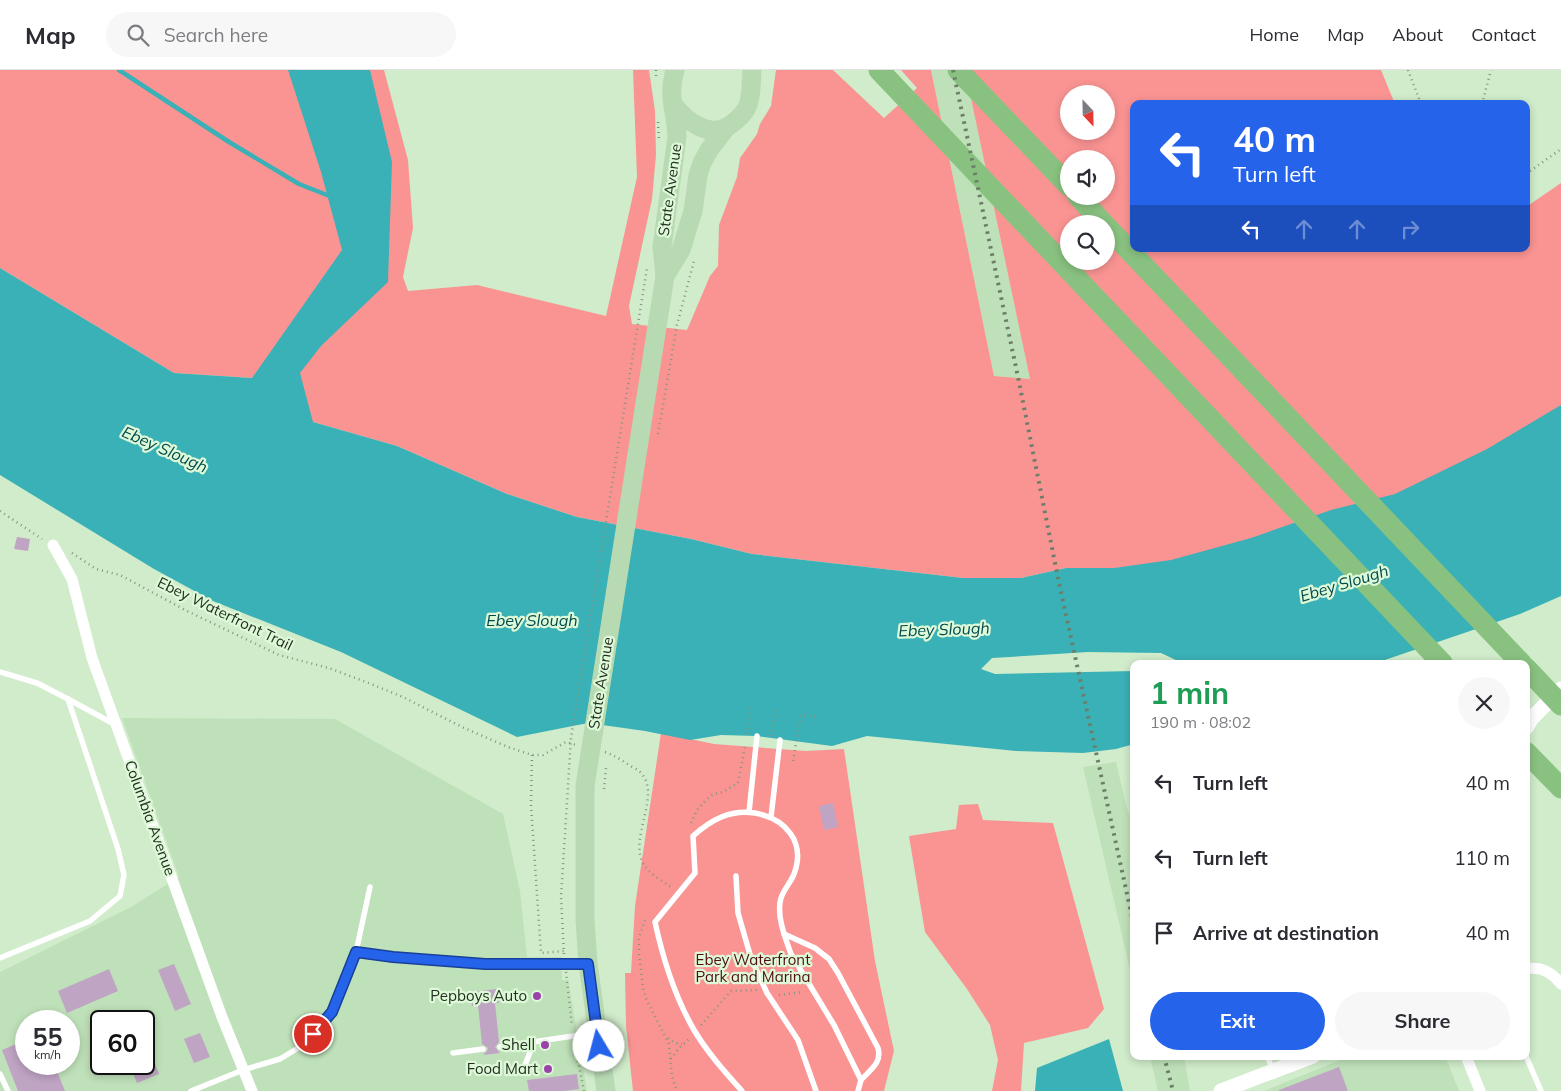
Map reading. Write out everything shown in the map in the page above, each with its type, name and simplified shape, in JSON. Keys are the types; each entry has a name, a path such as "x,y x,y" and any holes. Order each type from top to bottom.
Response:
{"highway":[{"path":"879,70 1439,660"},
{"path":"958,70 1060,177"},
{"path":"1086,205 1096,215"},
{"path":"1115,236 1130,251"},
{"path":"1131,252 1518,660"},
{"path":"1530,672 1561,705"},
{"path":"1530,756 1561,788"}],"main road":[{"name":"State Avenue","path":"606,1091 588,964 576,785 665,276 662,247 677,137 677,123 670,95 675,70"},
{"path":"742,70 750,93"},
{"name":"State Avenue","path":"665,276 681,250 693,211 698,175 702,163 709,150 726,128 743,114 748,105 752,70"},
{"path":"673,104 683,117 693,124 717,131 726,128"}],"street":[{"name":"Columbia Avenue","path":"53,545 72,579 92,658 222,1017 252,1091"},
{"path":"1530,721 1561,689"},
{"path":"1530,968 1536,967 1545,970 1552,974 1561,984"},
{"path":"1221,1091 1302,1060"},
{"path":"1468,1060 1480,1091"}],"lane":[{"path":"0,672 38,683 117,726"},
{"path":"0,958 90,921 120,896 124,875 118,848 68,699"},
{"path":"749,812 758,736"},
{"path":"771,817 780,740"},
{"path":"742,1091 721,1066 691,1024 666,966 655,922 695,873 693,836 718,818 733,813 749,812 771,817 785,826 793,836 798,860 794,875 782,897 780,909 784,934 791,954 834,1025 861,1080"},
{"path":"736,876 738,912 751,958 767,993 798,1040 816,1091"},
{"path":"191,1091 243,1070 280,1059 303,1045 332,1012 356,952 370,887"},
{"path":"784,934 815,948 829,959 878,1048 880,1056 878,1062 861,1080 858,1091"},
{"path":"356,952 393,957 485,964 588,964"},
{"path":"500,1047 596,1031"},
{"path":"523,1070 534,1042"},
{"path":"453,1053 483,1049"},
{"path":"1269,1060 1273,1071"},
{"path":"1528,1060 1541,1091"},
{"path":"0,1074 8,1091"}],"path":[{"path":"1408,70 1419,100"},
{"path":"1483,100 1492,70"},
{"path":"1530,171 1561,149"},
{"path":"677,325 696,253"},
{"path":"584,1091 573,1036 565,964 561,897 576,785 571,738 578,683 640,319"},
{"name":"Ebey Waterfront Trail","path":"0,511 53,545 72,553 96,569 120,575 187,611 279,655 323,666 371,684 403,697 475,733 532,755"},
{"path":"770,738 775,708"},
{"path":"792,761 801,715 824,718"},
{"path":"564,951 541,953 530,806 532,755 543,755 566,742 585,747"},
{"path":"604,752 613,754 633,767 645,779 647,802 638,847 644,864 672,888"},
{"path":"699,1027 731,991 758,990"},
{"path":"783,996 799,994"},
{"path":"666,1037 675,1043 682,1044"},
{"path":"677,1091 673,1082 670,1062 673,1054 690,1038"}],"shaded area":[{"path":"931,70 965,70 1030,379 994,376"},
{"path":"122,718 335,719 503,814 520,891 527,957 561,957 562,980 568,980 587,1091 0,1091 0,972 131,907 179,877"},
{"path":"1116,762 1130,816 1130,970 1083,767"},
{"path":"1151,1060 1185,1060 1190,1091 1158,1091"},
{"path":"1340,1060 1447,1060 1459,1091 1264,1091"}],"green space":[{"path":"0,70 384,70 408,160 413,228 403,277 408,291 477,285 606,316 637,177 633,70 649,70 655,111 656,155 652,199 629,306 632,324 687,330 710,276 718,266 719,225 737,177 740,158 757,134 760,124 771,106 776,70 833,70 884,118 917,88 901,70 931,70 994,376 1030,379 965,70 1381,70 1393,100 1130,100 1130,252 1530,252 1530,204 1561,183 1561,426 1478,472 1203,563 1114,568 1066,568 1021,578 963,578 752,554 691,539 577,517 507,494 397,446 313,422 252,378 174,373 0,268"},
{"name":"Ebey Waterfront Park and Marina","path":"661,733 714,744 806,751 844,749 875,961 894,1051 884,1091 633,1091 626,1026 625,973 631,973 635,906"},
{"path":"978,804 983,820 1053,823 1104,1009 1088,1028 1024,1043 1021,1091 992,1091 998,1060 990,1025 967,989 925,932 909,836 956,829 959,805"}],"water":[{"name":"Ebey Slough","path":"288,70 370,70 392,162 388,282 321,346 300,373 313,422 397,446 507,494 577,517 691,539 752,554 963,578 1021,578 1066,568 1114,568 1171,560 1251,538 1331,510 1395,494 1487,449 1561,405 1561,596 1520,614 1385,660 1130,660 1130,745 1116,749 1083,753 1016,751 867,736 832,746 757,736 721,735 690,740 588,723 517,737 341,652 213,601 154,569 0,475 0,268 174,373 252,378 342,250 321,172"},
{"path":"1109,1039 1123,1091 1035,1091 1037,1068"}],"pier":[{"path":"1088,652 1161,653 1176,660 1130,660 1130,671 995,674 981,669 992,658"}],"building":[{"path":"17,537 30,539 28,551 14,549"},
{"path":"833,803 838,827 824,830 819,806"},
{"path":"174,964 191,1004 175,1011 158,970"},
{"path":"109,969 118,991 74,1010 66,1010 58,991"},
{"path":"497,989 499,1003 495,1003 499,1042 495,1047 500,1053 483,1055 488,1048 482,1044 478,1005 472,1006 470,992"},
{"path":"200,1033 210,1057 194,1063 184,1039"},
{"path":"15,1045 15,1075 58,1075 65,1091 18,1091 2,1050"},
{"path":"155,1064 159,1074 137,1083 134,1075 155,1075"},
{"path":"1339,1067 1348,1091 1279,1091 1279,1090"},
{"path":"577,1074 579,1089 529,1091 527,1080"}],"waterway":[{"path":"119,70 229,142 299,184 332,197"}],"railway":[{"path":"953,70 1018,377 1059,583 1130,908"},
{"path":"1165,1060 1173,1091"}],"place":[{"name":"Pepboys Auto","path":"537,996"},
{"name":"Shell","path":"545,1045"},
{"name":"Food Mart","path":"548,1069"}],"route":[{"path":"313,1034 332,1012 356,952 393,957 485,964 588,964 599,1046"}]}
